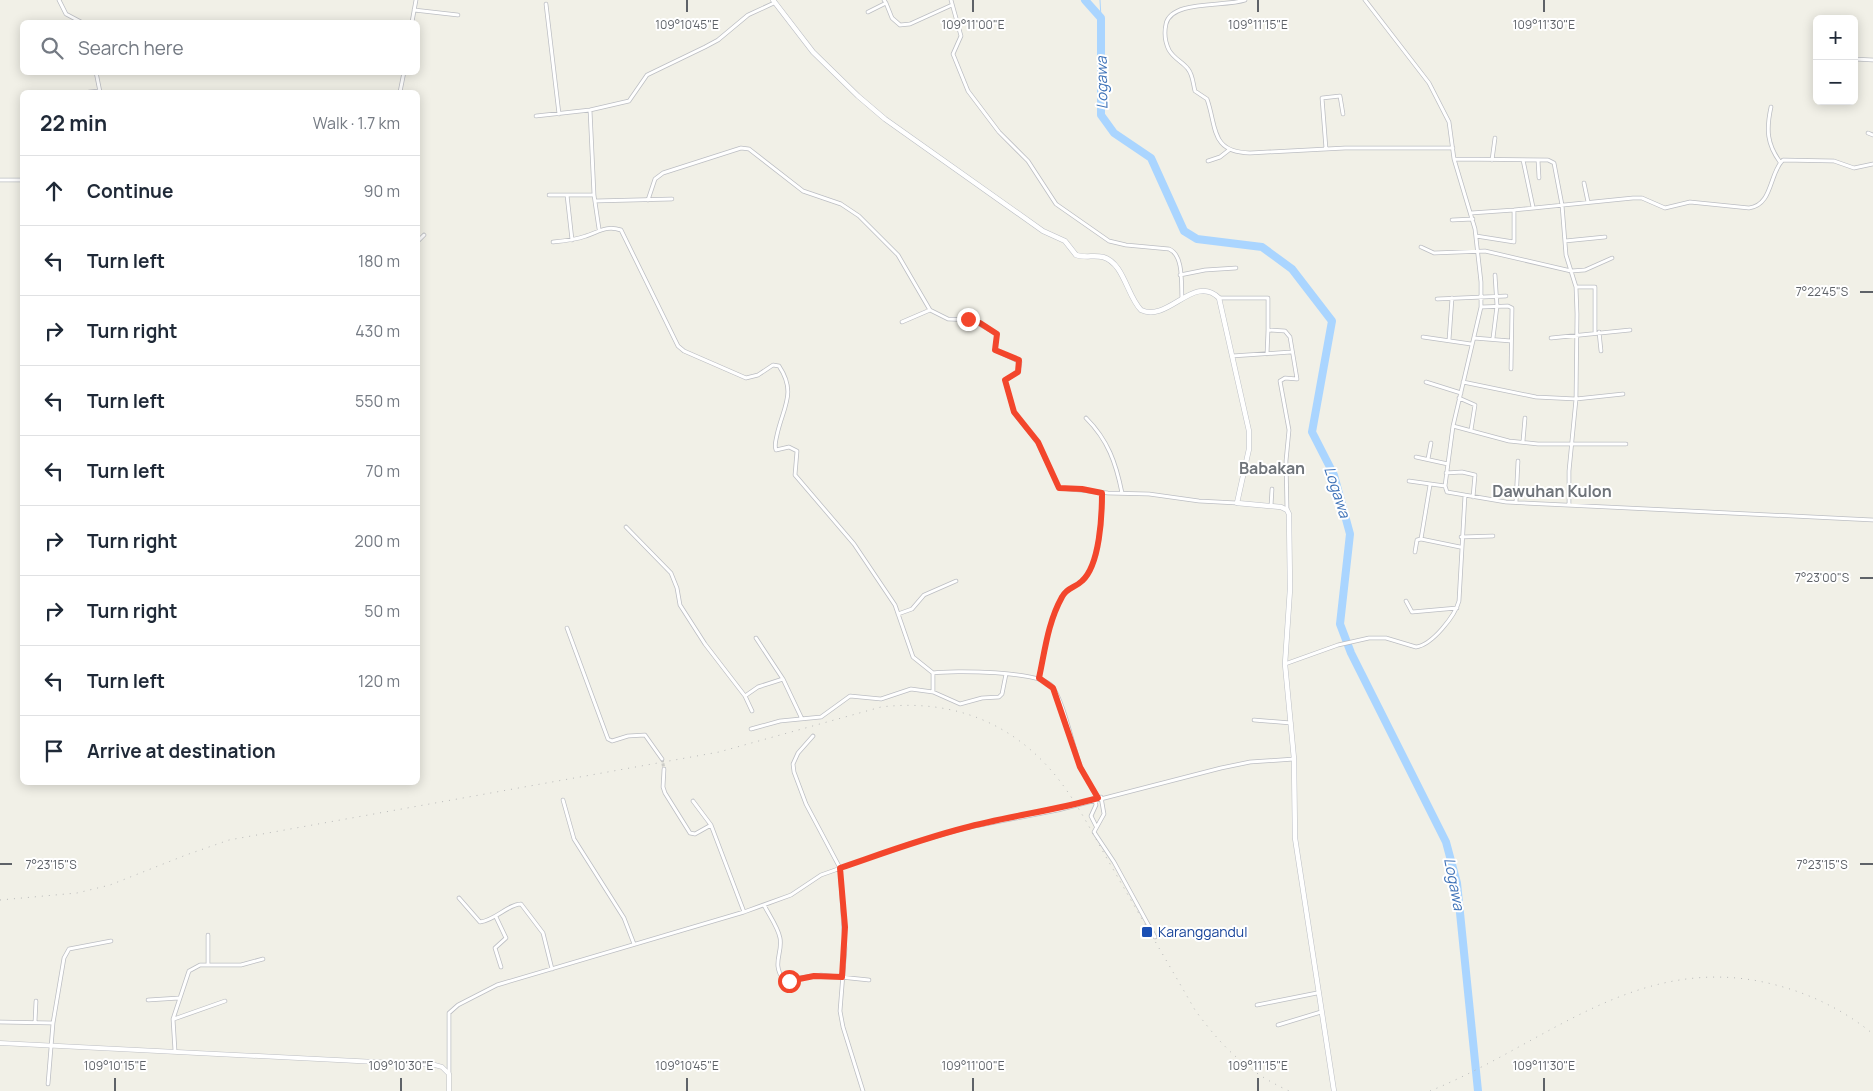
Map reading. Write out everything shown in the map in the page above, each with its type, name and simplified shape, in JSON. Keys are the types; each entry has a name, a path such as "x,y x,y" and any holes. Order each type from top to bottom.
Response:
{"main road":[{"path":"773,1 813,52 885,119 1044,231 1065,241 1076,255 1104,257 1110,260 1117,268 1131,296 1141,310 1157,312 1182,298 1202,291 1213,292 1219,298 1250,438 1237,503 1271,506 1287,510 1289,514 1290,589 1285,664 1292,723 1295,838 1317,993 1334,1091"}],"street":[{"path":"59,0 66,14 77,20"},
{"path":"412,20 416,0"},
{"path":"951,0 961,36 954,54 968,91 999,132 1028,161 1051,198 1064,210 1109,241 1126,245 1172,250 1178,257 1182,298"},
{"path":"1245,0 1189,4 1176,10 1166,20 1165,32 1169,50 1190,71 1195,91 1207,99 1215,132 1229,150 1250,152 1326,149 1453,148"},
{"path":"1365,0 1429,83 1449,122 1454,159 1471,212 1476,236 1481,306 1453,426 1445,486 1448,493 1516,502 1873,520"},
{"path":"536,116 590,110 629,101 647,75 718,40 748,14 773,1"},
{"path":"868,12 885,2 892,18 900,25 910,24 952,5"},
{"path":"546,4 558,114"},
{"path":"414,10 458,15"},
{"path":"1858,59 1873,60"},
{"path":"97,75 100,90"},
{"path":"400,90 403,75"},
{"path":"1326,149 1322,98 1340,96 1343,114"},
{"path":"1771,107 1768,118 1769,147 1780,162"},
{"path":"590,110 594,195 599,229"},
{"path":"1868,133 1873,135"},
{"path":"1492,160 1494,138"},
{"path":"648,200 656,179 663,173 741,148 749,149 803,191 834,200 859,216 898,255 930,310 948,319 972,320 997,334 994,349 1020,362 1018,372 1005,380 1014,412 1038,442 1058,487 1062,490 1082,489 1102,493 1149,494 1199,501 1237,503"},
{"path":"1208,161 1220,157 1229,150"},
{"path":"1454,159 1538,160 1554,163 1562,205 1565,242 1576,287 1578,336 1576,399 1574,444 1569,470 1569,504"},
{"path":"1471,212 1514,210 1633,198 1642,198 1665,208 1690,202 1754,208 1766,197 1780,162 1789,159 1834,161 1854,168 1873,164"},
{"path":"1523,160 1533,207"},
{"path":"1538,160 1539,178"},
{"path":"0,180 20,180"},
{"path":"1584,183 1588,202"},
{"path":"549,194 594,195"},
{"path":"567,195 572,240"},
{"path":"595,200 672,199"},
{"path":"1476,236 1514,242 1514,210"},
{"path":"1452,220 1473,219"},
{"path":"553,242 572,240 589,235 599,229 609,228 623,231 678,346 684,352 746,378 758,375 773,365 779,366 788,385 788,404 783,414 775,447 780,451 789,447 797,451 796,475 854,544 895,605 913,657 933,673 954,671 1039,678 1053,688 1080,767 1098,798 1104,814 1094,832 1114,862 1155,937"},
{"path":"420,238 424,235"},
{"path":"1565,242 1605,236"},
{"path":"1420,247 1434,253 1478,250 1571,271 1585,270 1612,258"},
{"path":"1180,275 1205,270 1236,268"},
{"path":"1493,338 1497,306 1495,275"},
{"path":"1576,287 1595,287 1597,332 1601,351"},
{"path":"1437,299 1506,296"},
{"path":"1219,298 1268,298 1268,354"},
{"path":"1449,340 1452,298"},
{"path":"1481,306 1508,306 1512,308 1511,369"},
{"path":"902,322 930,310"},
{"path":"1268,330 1286,332 1290,337 1291,352 1298,379 1285,378 1280,381 1289,430 1286,461 1287,510"},
{"path":"1551,338 1630,330"},
{"path":"1423,337 1471,344"},
{"path":"1474,338 1493,338 1511,341"},
{"path":"1231,356 1291,352"},
{"path":"1426,382 1461,393"},
{"path":"1463,382 1536,398 1576,399 1623,394"},
{"path":"1459,398 1475,405 1471,430"},
{"path":"1086,418 1104,438 1112,452 1122,493"},
{"path":"1523,441 1525,418"},
{"path":"1453,426 1500,439 1574,444 1626,444"},
{"path":"1428,460 1430,443"},
{"path":"1416,457 1448,464"},
{"path":"1516,502 1518,462"},
{"path":"1446,474 1462,472 1475,474 1473,497"},
{"path":"1410,481 1445,486"},
{"path":"1415,552 1417,540 1421,538 1430,485"},
{"path":"1271,506 1272,489"},
{"path":"1039,678 1050,625 1062,596 1067,588 1083,581 1094,560 1102,522 1102,493"},
{"path":"1285,664 1338,645 1360,640 1386,638 1411,647 1420,647 1430,641 1450,620 1457,608 1460,594 1460,547 1465,495"},
{"path":"626,527 671,573 677,588 680,605 705,644 745,696 752,711"},
{"path":"1461,537 1493,536"},
{"path":"1421,538 1460,547"},
{"path":"898,614 912,609 924,596 956,581"},
{"path":"1406,601 1412,612 1457,608"},
{"path":"567,628 608,739 612,741 628,736 644,736 662,759"},
{"path":"756,638 783,679 802,719"},
{"path":"933,673 933,692"},
{"path":"752,729 780,721 826,715 850,696 881,698 911,690 933,692 960,704 999,696 1006,674"},
{"path":"745,696 758,687 783,679"},
{"path":"1254,720 1292,723"},
{"path":"814,736 798,753 793,764 794,772 806,804 840,868 845,927 840,1012 862,1091"},
{"path":"449,1091 448,1024 450,1011 483,991 744,912 791,895 814,878 840,868 906,845 965,828 1058,810 1098,798 1242,763 1294,759"},
{"path":"664,769 664,790 690,833 695,834 711,825"},
{"path":"1096,826 1092,816 1098,798"},
{"path":"564,800 574,839 624,918 634,944"},
{"path":"693,801 711,825 744,912"},
{"path":"459,898 478,921 483,922 496,917 515,904 520,904 543,933 552,969"},
{"path":"764,905 780,937 777,961 782,979 789,981 821,975 869,980"},
{"path":"496,917 506,938 495,948 502,967"},
{"path":"208,935 208,964"},
{"path":"48,1084 52,1046 52,1023 62,964 67,950 112,942"},
{"path":"175,1051 173,1019 189,971 208,964 241,965 263,959"},
{"path":"1257,1005 1317,993"},
{"path":"148,1000 180,998"},
{"path":"35,1022 36,1001"},
{"path":"173,1019 225,1001"},
{"path":"1278,1025 1321,1012"},
{"path":"0,1022 52,1023"},
{"path":"0,1043 435,1065 442,1067 449,1074"}],"waterway":[{"name":"Logawa","path":"1085,0 1101,18 1101,115 1114,133 1151,158 1184,231 1197,239 1262,247 1292,269 1332,321 1312,432 1334,475 1350,534 1340,624 1351,653 1446,842 1457,883 1478,1091"},
{"path":"1100,0 1101,18"}],"tunnel":[{"path":"662,759 664,769"}],"railway":[{"path":"0,900 77,893 110,885 229,840 719,752 881,707 909,705 936,707 961,712 985,721 1007,733 1048,766 1078,807 1195,1010 1215,1036 1236,1057 1260,1075 1289,1091"},
{"path":"1430,1091 1473,1072 1594,1008 1635,991 1678,980 1724,977 1772,984 1826,1003 1850,1017 1873,1034"}],"place":[{"name":"Karanggandul","path":"1147,932"}],"district":[{"name":"Babakan","path":"1272,468"},
{"name":"Dawuhan Kulon","path":"1552,491"}],"route":[{"path":"789,981 821,975 842,977 845,927 840,868 906,845 965,828 1058,810 1098,798 1080,767 1053,688 1046,681 1039,678 1050,625 1062,596 1067,588 1083,581 1094,560 1099,544 1102,522 1102,493 1082,489 1062,490 1059,488 1038,442 1016,416 1005,384 1006,379 1018,372 1020,367 1019,360 995,350 997,334 980,323 968,319"}]}
